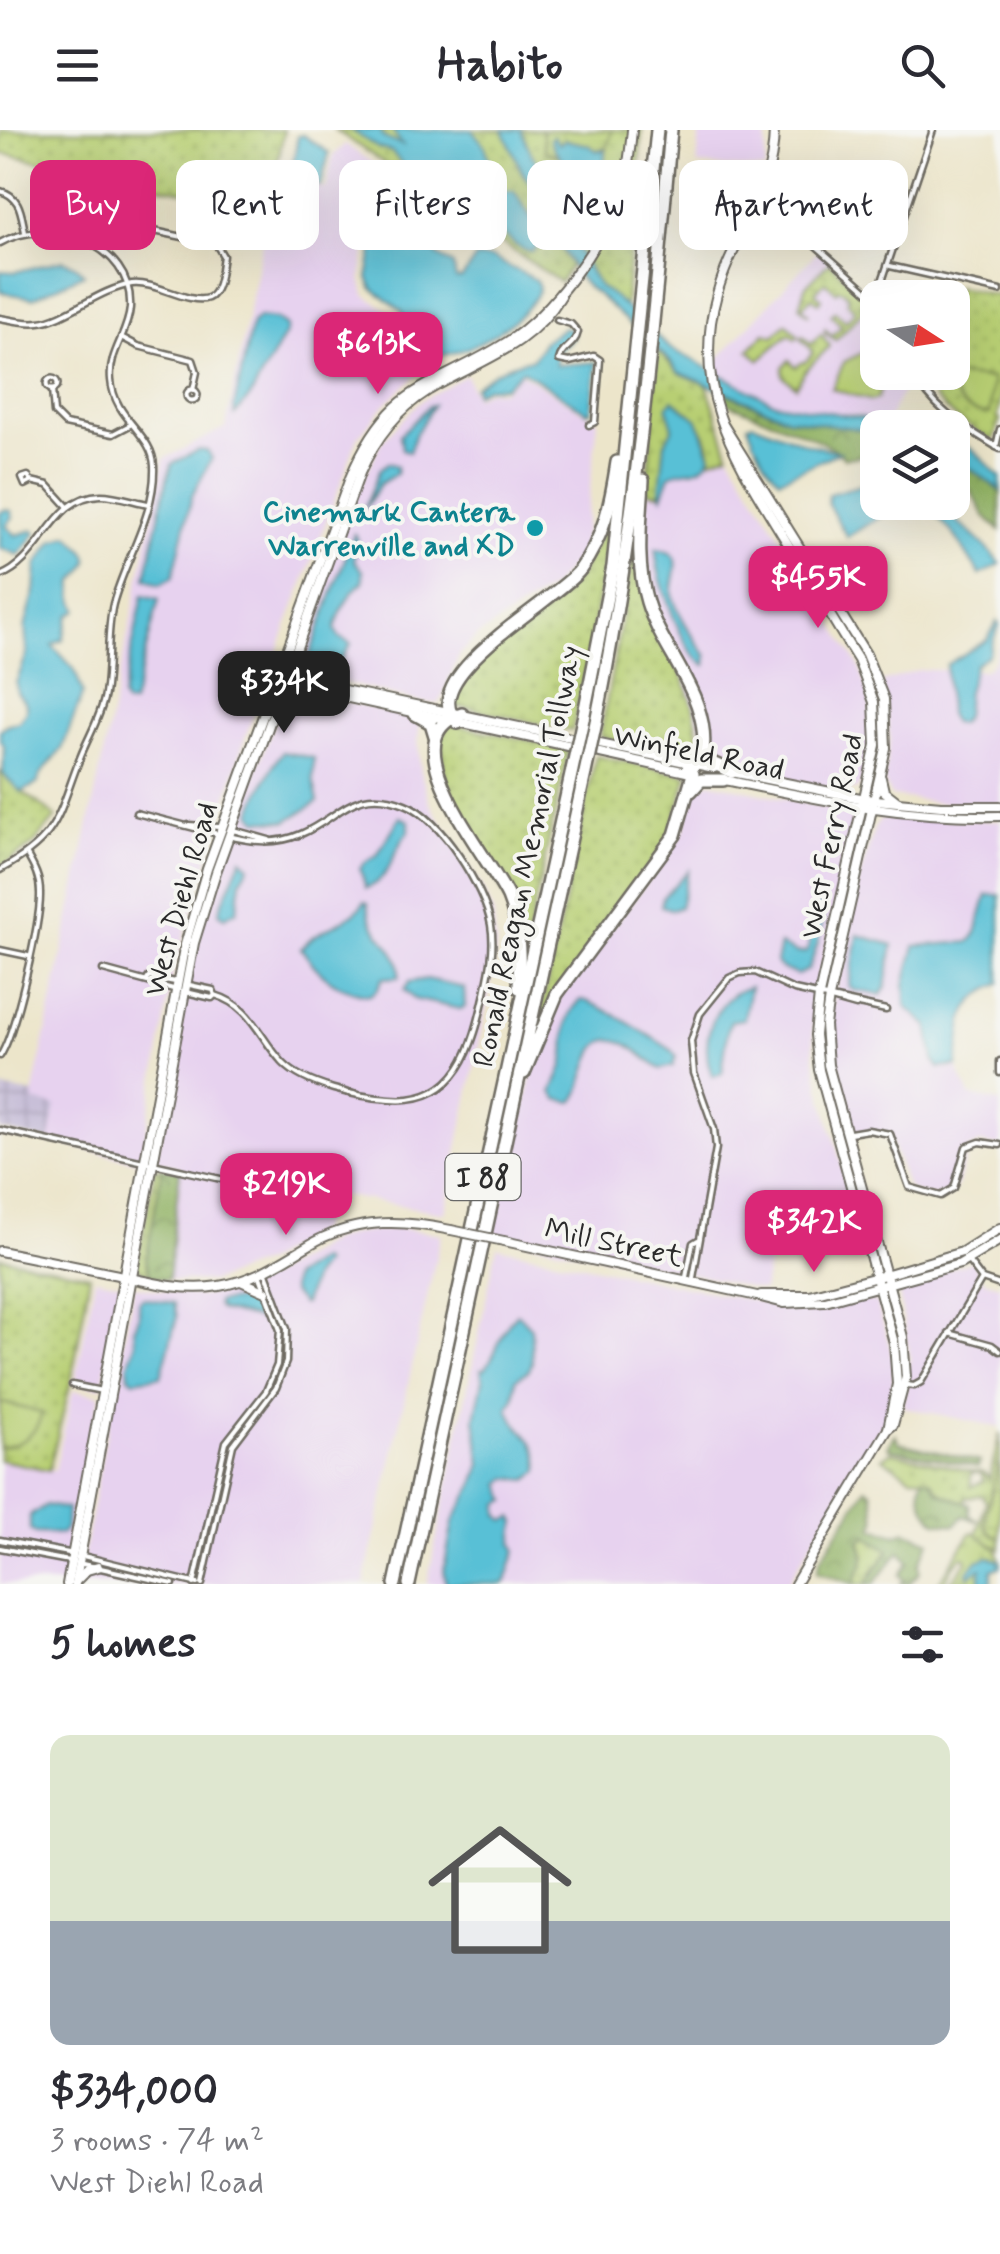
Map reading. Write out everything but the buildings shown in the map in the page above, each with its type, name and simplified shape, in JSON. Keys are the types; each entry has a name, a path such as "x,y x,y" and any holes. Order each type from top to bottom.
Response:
{"highway":[{"name":"Ronald Reagan Memorial Tollway","path":"590,721 613,566 657,130"},
{"name":"Ronald Reagan Memorial Tollway","path":"394,1584 515,1032 623,580 643,426 672,130"},
{"path":"435,736 452,714 477,653 566,584 592,552 609,511 622,428 631,405"},
{"path":"643,426 639,552 642,584 651,615 694,697 704,750 710,762 728,776"},
{"path":"432,708 452,714"},
{"path":"414,714 431,723 438,773 448,800 501,884 515,918 520,964 515,1032"},
{"path":"688,800 691,768 704,750"},
{"name":"Ronald Reagan Memorial Tollway","path":"409,1584 578,771"},
{"path":"506,1124 551,1004 670,845 698,782 728,776"}],"main road":[{"name":"West Diehl Road","path":"75,1584 76,1558 196,904 277,702 281,680 295,653 365,462 391,422 429,390 530,336 552,310 621,192 632,130"},
{"name":"West Ferry Road","path":"771,160 774,130"},
{"name":"West Ferry Road","path":"736,250 718,288 711,319 709,353 716,404 724,426 872,664 884,699 887,721 880,775 857,833 824,996 826,1056 842,1135 882,1281"},
{"name":"West Diehl Road","path":"226,832 281,680 320,545 363,448 388,414 426,382 524,330 569,281"},
{"name":"West Ferry Road","path":"724,426 722,430 738,461 864,670 876,712 868,830 824,996"},
{"path":"320,545 330,558"},
{"path":"295,653 297,670 324,684"},
{"path":"281,680 324,684 432,708"},
{"name":"Winfield Road","path":"281,680 296,688 414,714 452,714 728,776 844,796 869,805"},
{"path":"277,702 296,688"},
{"path":"844,796 861,788 875,758"},
{"path":"868,830 877,820 900,808 884,791 880,775"},
{"name":"Winfield Road","path":"728,776 827,802 1000,816"},
{"path":"827,802 851,814 857,833"},
{"name":"Winfield Road","path":"900,808 1000,806"},
{"name":"Mill Street","path":"0,1251 186,1288 241,1281 356,1226 402,1222 769,1301 806,1304 852,1294 882,1281"},
{"path":"882,1281 904,1280 973,1258 1000,1234"},
{"path":"882,1281 1000,1234"},
{"path":"856,1283 874,1252 890,1264 914,1266"},
{"path":"895,1309 904,1280"},
{"path":"241,1281 266,1292"},
{"path":"882,1281 901,1384"},
{"path":"795,1584 897,1416 904,1343 882,1281"},
{"name":"Mill Street","path":"757,1296 808,1295 882,1281"},
{"path":"852,1294 870,1296 884,1306"},
{"name":"West Diehl Road","path":"67,1584 76,1558"},
{"path":"75,1584 84,1572 98,1567"}],"street":[{"path":"885,280 933,130"},
{"path":"0,192 18,202 25,232"},
{"path":"0,318 44,322 87,299 126,285 145,284 206,298 216,290 222,250 210,242 156,230"},
{"path":"0,243 30,232"},
{"path":"0,870 27,855 58,819 101,709 112,608 148,504 154,475 151,451 115,401 110,380 112,362 130,308 126,285 113,263 98,250"},
{"path":"823,250 860,284"},
{"path":"890,266 1000,290"},
{"path":"557,320 578,332 559,360 570,362 594,356 600,360 595,422 589,425"},
{"path":"121,338 191,359 197,369 193,390"},
{"path":"52,390 54,412 65,424 113,434 130,425"},
{"path":"926,390 938,407 998,448 1000,429"},
{"path":"32,481 48,485 68,507"},
{"path":"0,576 30,557 68,507 98,496 148,504"},
{"path":"103,970 149,978 212,998 215,995 246,1012 280,1060 300,1077 381,1098 405,1099 436,1089 459,1070 474,1042 493,953 490,920 478,887 434,824 404,803 373,798 338,808 299,836 259,843 226,832 136,814"},
{"path":"0,1056 12,1032 40,893 27,855"},
{"path":"0,950 28,956"},
{"path":"688,1281 716,1141 692,1062 691,1041 697,1020 725,980 740,973 760,974 787,987 886,1010"},
{"path":"1000,1061 1000,1073"},
{"path":"0,1130 329,1203"},
{"path":"842,1135 864,1130 890,1134 909,1187 941,1196 954,1188 966,1148 976,1142 1000,1145"},
{"path":"973,1258 981,1278"},
{"path":"973,1258 981,1278 1000,1285"},
{"path":"197,1583 226,1442 266,1391 277,1365 280,1330 262,1273"},
{"path":"197,1583 233,1445 276,1388 286,1362 287,1329 262,1273"},
{"path":"901,1384 917,1385 981,1278"},
{"path":"949,1333 1000,1351"},
{"path":"72,1386 107,1391"},
{"path":"0,1540 197,1583"},
{"path":"0,1548 76,1558 98,1567 174,1584"}],"shaded area":[{"path":"700,130 767,130 766,160 697,160"},
{"path":"345,144 368,160 339,160 339,250 366,250 361,278 365,295 392,313 401,326 406,345 424,369 387,402 358,437 245,738 173,972 141,1162 49,1141 32,1101 164,459 226,427 261,250 319,250 319,187 326,189 333,156"},
{"path":"819,250 860,290 860,390 904,390 893,410 860,410 860,416 775,403 717,373 716,361"},
{"path":"521,373 598,421 582,554 551,588 477,636 459,655 439,704 304,672 298,656 347,514 382,441 419,402 466,375 475,397 488,390 503,391"},
{"path":"729,453 859,666 870,700 872,742 866,774 857,789 844,791 712,763 679,655 652,603 643,568 647,492 662,496 674,473 695,471"},
{"path":"1000,642 1000,804 940,803 891,796 884,782 890,738 882,682 919,670 986,670 995,659"},
{"path":"297,690 420,720 421,773 430,804 484,891 493,913 493,974 445,1213 328,1193 320,1229 266,1262 211,1282 168,1280 180,1167 156,1160 189,974 208,901 284,697"},
{"path":"710,782 836,810 849,815 853,824 844,881 817,983 813,1022 820,1088 855,1212 824,1218 779,1210 763,1291 492,1235 542,1036 559,997 671,851 684,829 695,788"},
{"path":"895,817 1000,821 1000,895 987,895 975,936 969,942 915,946 905,983 907,1008 930,1029 937,1067 957,1067 970,1096 1000,1102 1000,1147 980,1143 968,1149 956,1189 944,1198 908,1188 890,1138 866,1133 852,1136 832,1071 831,1012 859,879 875,827 880,820"},
{"path":"2,1088 34,1094 33,1101 56,1106 49,1141 0,1130"},
{"path":"399,1228 441,1234 364,1584 78,1584 134,1286 200,1296 233,1291 270,1277 331,1241"},
{"path":"497,1247 783,1307 810,1308 861,1298 877,1303 894,1360 892,1401 884,1422 787,1584 427,1584"},
{"path":"973,1261 983,1280 1000,1285 1000,1427 903,1407 910,1358 899,1294 910,1282"},
{"path":"95,1278 121,1283 102,1388 75,1383"},
{"path":"73,1390 100,1395 64,1584 0,1584 0,1460 55,1470"}],"green space":[{"path":"0,130 284,130 278,160 176,160 176,190 156,185 156,160 34,160 0,153"},
{"path":"335,130 642,130 639,160 527,160 527,250 630,250 625,307 599,287 579,252 560,282 507,246 507,160 379,160"},
{"path":"542,130 612,130 606,153 605,148 597,151 565,140 559,144 553,137 559,156 545,151"},
{"path":"829,262 860,292 860,314 836,340 825,333 825,329 832,336 842,326 831,315 835,311 846,321 855,311 847,302 846,293 839,289 836,292 825,282 815,292 822,299 819,303 812,297 802,307 809,315 800,306 805,287"},
{"path":"970,290 1000,296 1000,419 993,441 970,427 970,410 947,410 934,398 936,390 970,390"},
{"path":"786,323 798,335 795,339 789,334 759,360 749,350 765,333 774,336"},
{"path":"821,334 830,346 805,371 796,387 783,376 783,367 789,360 796,367 812,355 800,338 803,336 811,344"},
{"path":"658,351 678,372 707,385 729,453 710,460 708,442 700,425 673,401 667,407 673,427 665,443 660,494 647,492"},
{"path":"860,354 860,390 880,390 878,398 872,401 832,389 844,362"},
{"path":"970,377 992,379 990,414 966,408 954,392 970,390"},
{"path":"720,391 788,418 860,429 860,457 844,458 825,444 722,400"},
{"path":"970,468 1000,490 1000,531 984,515 970,489"},
{"path":"611,516 572,731 465,707 448,707 471,665 578,578"},
{"path":"636,542 643,582 692,704 700,758 600,737"},
{"path":"446,723 569,749 523,958 519,921 445,777 440,732"},
{"path":"596,756 688,775 669,838 538,1026"},
{"path":"0,772 56,817 33,845 0,867"},
{"path":"162,1168 146,1260 150,1276 137,1267 155,1169"},
{"path":"162,1168 180,1171 168,1280 150,1276 146,1260"},
{"path":"0,1257 90,1275 72,1377 49,1470 0,1460"},
{"path":"0,1405 42,1413 28,1436 0,1447"},
{"path":"1000,1433 1000,1457 984,1524 1000,1538 1000,1549 976,1536 986,1502 981,1495 964,1502 947,1497 923,1478 911,1477 882,1458 890,1452 979,1473 971,1473 971,1487 984,1481 980,1472 989,1480"},
{"path":"895,1434 899,1443 980,1462 978,1467 891,1449 888,1447"},
{"path":"1000,1457 1000,1538 984,1524"},
{"path":"923,1478 931,1480 938,1492 969,1504 970,1516 978,1521 964,1516 955,1525 936,1522 923,1502"},
{"path":"866,1488 872,1491 876,1521 873,1528 897,1535 906,1531 930,1541 919,1564 920,1572 909,1584 901,1584 904,1579 900,1575 909,1562 900,1551 874,1584 866,1584 889,1550 866,1536 860,1541 864,1560 854,1584 817,1572 820,1560"},
{"path":"971,1533 997,1549 1000,1561 988,1557 973,1571 981,1568 980,1584 949,1584 967,1562 962,1557 944,1584 938,1584"},
{"path":"866,1536 890,1550 868,1584 854,1584 864,1560 860,1541"}],"water":[{"path":"351,130 380,130 384,138 402,145 392,130 472,130 485,146 489,160 399,160 392,152 378,148"},
{"path":"503,130 521,130 535,160 527,160 527,179"},
{"path":"303,135 329,153 321,186 319,160 294,160 298,136"},
{"path":"553,136 559,144 565,140 597,151 606,150 604,160 562,160 550,139"},
{"path":"507,191 514,191 527,211 527,250 534,250 532,252 524,250 507,237"},
{"path":"373,250 434,250 453,265 456,279 462,278 476,257 492,258 536,280 539,287 522,313 489,338 451,354 434,355 420,352 401,310 373,289 368,278"},
{"path":"562,250 578,250 599,287 670,348 775,403 860,417 860,429 788,418 678,372 581,281"},
{"path":"63,260 84,274 33,298 0,292 0,271 15,272"},
{"path":"259,317 277,319 286,326 286,332 250,397 235,415 252,323"},
{"path":"564,327 571,330 573,337 556,353 556,365 597,362 591,411 522,370 504,387 486,387 476,393 474,387 495,373 533,359 544,341"},
{"path":"673,400 698,420 711,456 703,466 670,475 662,496 665,443 673,427 667,407"},
{"path":"433,405 409,452 402,449 400,435"},
{"path":"753,423 839,452 780,479 757,447 748,425"},
{"path":"970,448 1000,477 1000,490 970,468"},
{"path":"199,450 207,451 212,458 192,496 173,577 160,584 146,578 167,479 172,464"},
{"path":"388,463 397,466 396,474 380,484 363,512 380,469"},
{"path":"860,485 860,520 875,520 847,537 828,504 829,494"},
{"path":"11,511 13,517 6,526 16,535 34,530 36,533 19,555 0,548 0,513"},
{"path":"940,520 955,520 1000,564 980,575"},
{"path":"354,534 354,560 363,571 363,582 346,603 335,629 339,637 351,644 336,668 320,665 309,657"},
{"path":"69,535 86,552 88,561 74,581 73,596 78,610 69,616 63,640 52,645 74,669 83,693 62,749 37,784 21,792 3,774 0,730 19,722 26,711 16,683 27,654 25,627 37,565 54,540"},
{"path":"656,549 674,556 674,600 707,656 706,665 697,659 680,632 660,576"},
{"path":"143,595 159,599 132,704 125,704 122,698"},
{"path":"997,622 988,655 975,664 965,716 960,724 953,723 948,714 946,665 987,640"},
{"path":"283,752 314,758 318,802 287,821 258,820 252,813"},
{"path":"400,817 409,821 409,831 382,878 366,888 360,869 377,855"},
{"path":"242,858 249,866 241,880 237,910 225,917 219,913 221,906"},
{"path":"688,871 680,907 673,910 661,906 663,897"},
{"path":"987,895 1000,895 1000,984 969,1007 957,1066 939,1068 934,1061 928,1026 906,1007 905,984 915,946 969,942 975,936"},
{"path":"364,902 368,903 374,925 399,967 399,977 383,978 370,995 348,990 330,980 301,948"},
{"path":"822,903 821,927 808,970 797,975 780,968 776,962 780,945 797,953 807,952 817,907"},
{"path":"858,935 893,945 881,995 849,986"},
{"path":"427,979 464,988 465,1007 414,999 404,990 409,982"},
{"path":"750,987 744,1019 731,1021 728,1028 722,1073 713,1076 707,1050 712,1023 727,1000"},
{"path":"581,1000 611,1013 670,1049 676,1056 673,1066 661,1069 622,1042 610,1040 594,1051 573,1102 557,1099 552,1092 562,1069 567,1025"},
{"path":"320,1260 323,1264 301,1304 291,1291 292,1278"},
{"path":"143,1298 174,1303 177,1317 161,1376 134,1380 128,1367 135,1344 139,1301"},
{"path":"245,1299 259,1309 259,1319 217,1306 217,1302"},
{"path":"517,1313 531,1328 532,1363 516,1379 514,1398 508,1408 536,1450 539,1471 528,1480 508,1478 501,1484 507,1500 499,1504 499,1515 505,1521 513,1517 516,1522 516,1550 506,1581 446,1584 444,1570 453,1522 481,1464 475,1418 483,1380 481,1369 485,1369"},
{"path":"46,1505 67,1509 62,1534 30,1530 30,1516"},
{"path":"988,1557 1000,1561 1000,1567 992,1570 992,1582 980,1584 981,1568 969,1576 968,1572 976,1561"}],"place":[{"name":"Cinemark Cantera Warrenville and XD","path":"535,528"}]}
